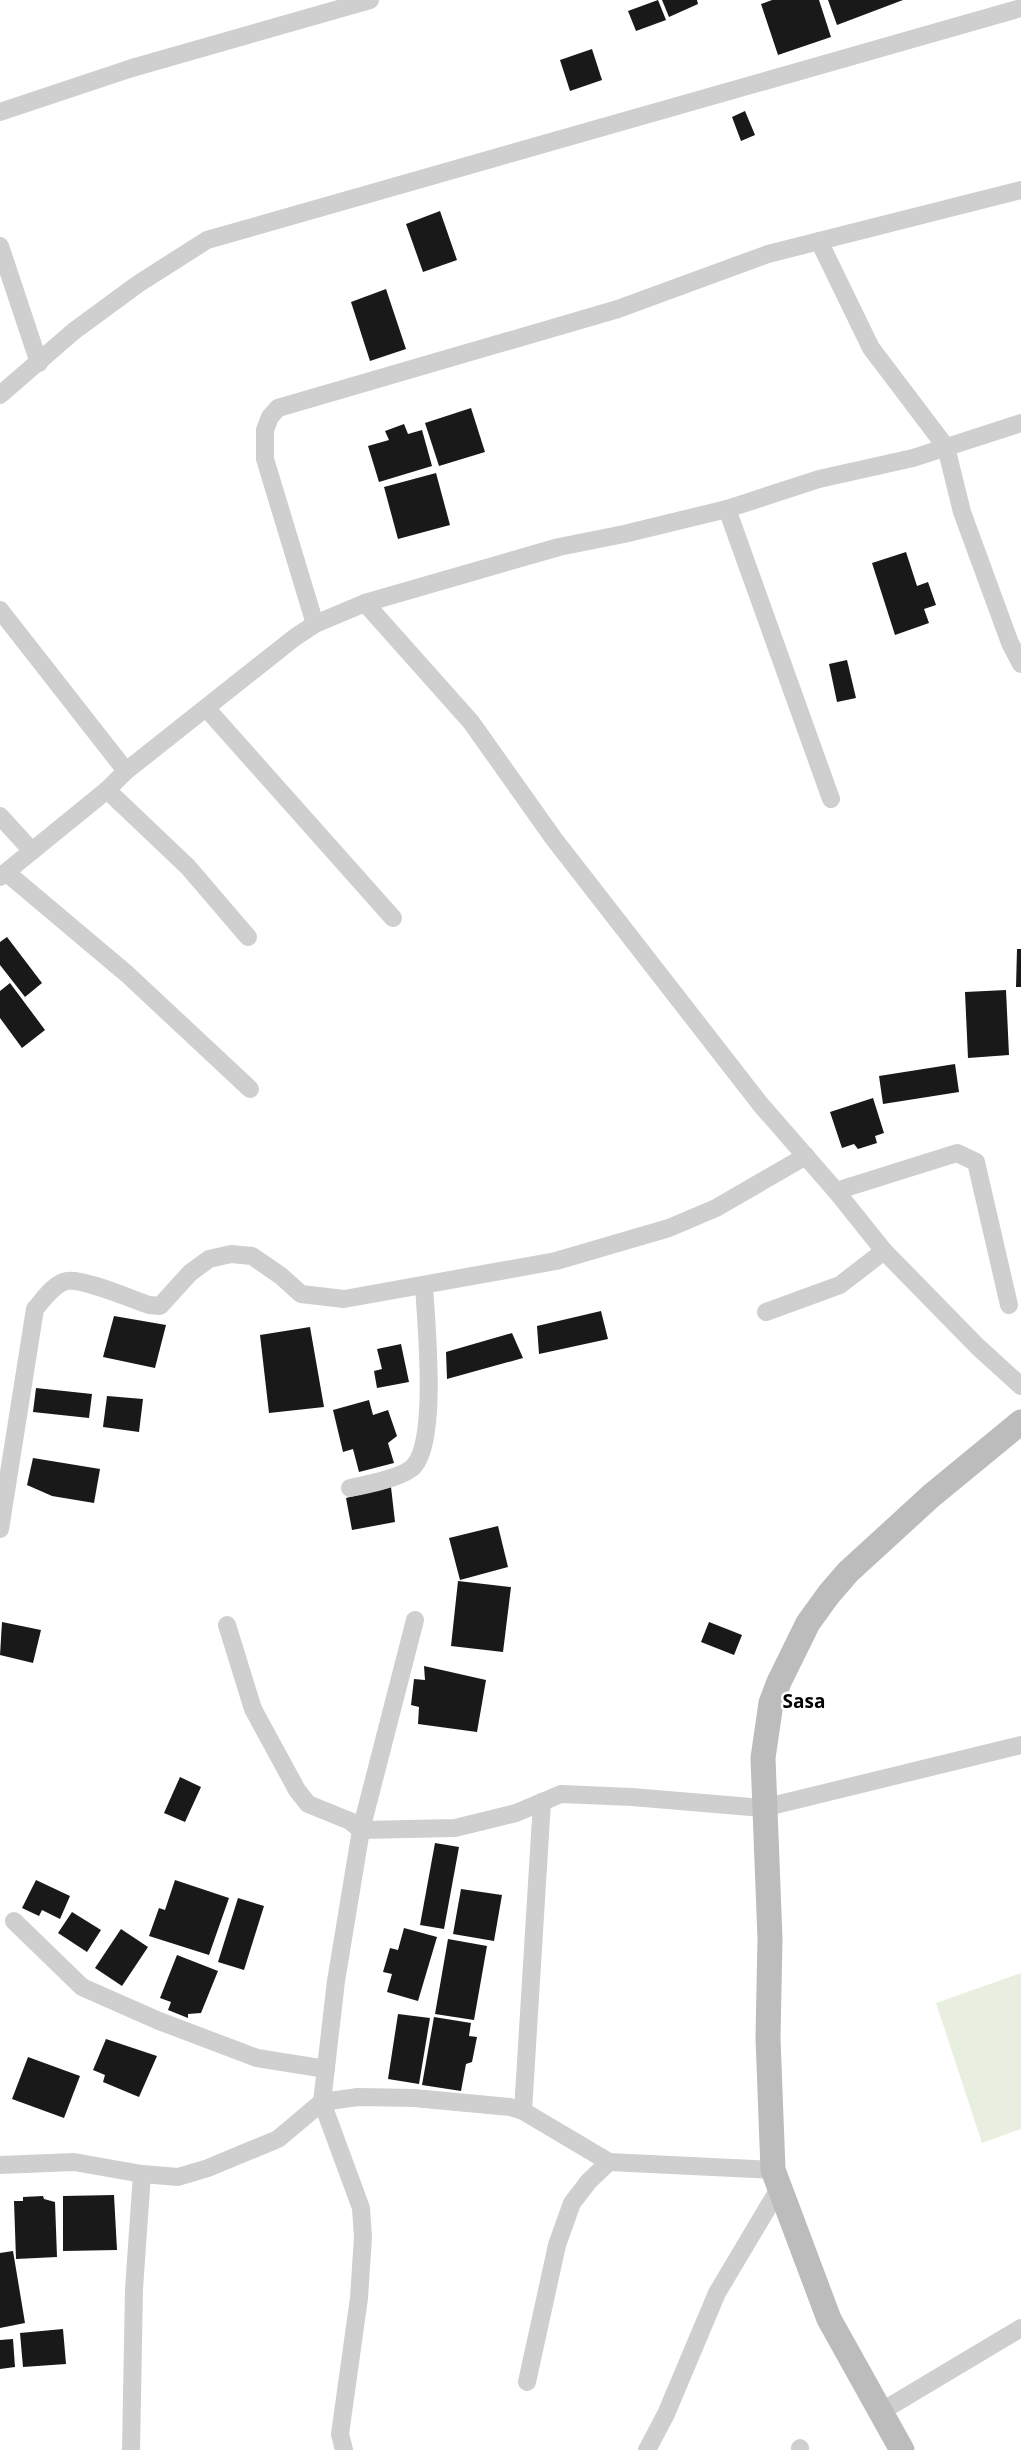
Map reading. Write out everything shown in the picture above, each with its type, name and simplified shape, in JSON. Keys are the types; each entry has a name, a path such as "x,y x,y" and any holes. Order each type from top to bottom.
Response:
{"street":[{"path":"0,112 132,68 370,0"},
{"path":"0,395 74,332 138,284 207,240 1021,8"},
{"path":"315,624 265,459 265,430 270,417 278,408 618,309 768,254 1021,190"},
{"path":"819,240 871,348 946,447 962,512 1010,643 1021,664"},
{"path":"0,246 39,362"},
{"path":"250,1089 127,974 4,875 107,790 126,771 207,709 294,638 315,624 365,603 560,547 624,534 727,509 820,479 882,466 1021,424"},
{"path":"727,509 831,799"},
{"path":"365,603 471,722 554,839 725,1061 836,1191 884,1251 978,1347 1021,1386"},
{"path":"0,610 126,771"},
{"path":"207,709 392,918"},
{"path":"107,790 188,867 248,937"},
{"path":"0,816 32,851"},
{"path":"836,1191 957,1153 976,1162 1009,1305"},
{"path":"0,1529 35,1309 48,1294 65,1281 80,1281 149,1305 160,1306 190,1273 209,1259 231,1254 252,1256 281,1276 300,1294 344,1299 556,1261 668,1228 716,1208 806,1156"},
{"path":"766,1312 840,1285 884,1251"},
{"path":"350,1488 382,1481 414,1467 424,1448 428,1387 424,1285"},
{"path":"902,2450 828,2319 776,2178 768,2048 770,1939 763,1808 763,1758 771,1703 808,1623 848,1572 957,1473 1021,1422"},
{"path":"344,2450 340,2434 359,2298 363,2227 361,2208 322,2102 336,1981 362,1830 415,1620"},
{"path":"227,1625 253,1709 297,1790 308,1804 350,1821 362,1830 455,1828 516,1813 561,1794 632,1797 763,1808 1021,1745"},
{"path":"523,2111 542,1802"},
{"path":"14,1921 82,1986 159,2021 257,2058 326,2069"},
{"path":"0,2165 74,2162 142,2174 178,2176 208,2168 278,2139 322,2102 358,2097 414,2098 510,2106 523,2111 609,2162 776,2178"},
{"path":"527,2382 557,2245 572,2204 589,2181 609,2162"},
{"path":"131,2450 134,2289 142,2174"},
{"path":"647,2450 666,2414 717,2293 776,2178"},
{"path":"882,2412 1021,2328"}],"green space":[{"path":"1021,1973 1021,2129 982,2143 936,2003"}],"building":[{"path":"658,0 666,20 636,31 628,11"},
{"path":"662,0 697,0 698,4 669,17"},
{"path":"772,0 819,0 831,37 778,55 761,4"},
{"path":"828,0 903,0 837,25"},
{"path":"592,49 602,80 570,91 560,60"},
{"path":"745,111 755,135 741,141 732,117"},
{"path":"440,211 457,260 423,272 406,224"},
{"path":"386,289 406,349 370,361 351,302"},
{"path":"471,408 485,452 439,466 425,423"},
{"path":"404,424 408,434 422,430 432,466 379,482 368,446 389,440 385,431"},
{"path":"436,473 450,525 398,539 384,487"},
{"path":"906,552 917,586 928,582 936,605 924,609 929,623 895,635 872,563"},
{"path":"847,660 856,698 837,702 829,664"},
{"path":"7,937 42,983 25,997 0,965 0,942"},
{"path":"1017,949 1021,949 1021,987 1016,987"},
{"path":"10,983 45,1030 22,1048 0,1018 0,991"},
{"path":"1006,990 1009,1055 968,1058 965,992"},
{"path":"955,1064 959,1092 883,1104 879,1076"},
{"path":"873,1098 884,1133 875,1136 877,1143 858,1149 854,1144 842,1148 830,1112"},
{"path":"601,1311 608,1339 539,1354 537,1326"},
{"path":"114,1316 166,1325 155,1368 103,1357"},
{"path":"310,1327 324,1407 269,1413 260,1335"},
{"path":"512,1333 523,1358 447,1379 446,1352"},
{"path":"401,1344 409,1382 377,1388 374,1371 382,1369 377,1349"},
{"path":"36,1388 92,1394 89,1418 33,1412"},
{"path":"107,1396 143,1399 139,1432 103,1427"},
{"path":"369,1400 373,1415 388,1410 397,1436 388,1443 394,1463 359,1472 353,1449 343,1452 333,1410"},
{"path":"33,1458 100,1469 94,1503 52,1496 27,1485"},
{"path":"391,1487 395,1522 352,1530 346,1498"},
{"path":"498,1526 508,1567 460,1580 449,1538"},
{"path":"458,1581 511,1587 503,1652 451,1646"},
{"path":"2,1622 41,1630 33,1663 0,1655"},
{"path":"709,1622 742,1635 734,1655 701,1642"},
{"path":"424,1666 486,1680 477,1732 418,1724 419,1707 411,1705 414,1679 425,1680"},
{"path":"180,1777 201,1787 185,1822 164,1813"},
{"path":"435,1843 459,1847 444,1929 420,1925"},
{"path":"36,1880 70,1896 60,1919 42,1910 39,1916 22,1908"},
{"path":"175,1880 229,1898 209,1955 149,1936 159,1908 165,1910"},
{"path":"461,1889 502,1895 494,1941 453,1934"},
{"path":"238,1898 264,1906 244,1970 218,1962"},
{"path":"72,1912 101,1930 87,1952 58,1933"},
{"path":"404,1928 437,1937 418,2001 387,1992 392,1974 383,1972 390,1948 398,1950"},
{"path":"121,1929 148,1947 122,1986 95,1968"},
{"path":"448,1939 487,1946 474,2020 435,2014"},
{"path":"177,1955 218,1971 201,2013 188,2014 188,2018 168,2010 171,2002 160,1998"},
{"path":"398,2014 430,2018 419,2084 388,2079"},
{"path":"434,2017 471,2023 469,2036 477,2037 472,2062 466,2064 461,2091 422,2085"},
{"path":"106,2039 157,2056 139,2097 103,2082 105,2075 93,2070"},
{"path":"28,2057 80,2076 64,2118 12,2099"},
{"path":"114,2195 117,2250 63,2251 63,2196"},
{"path":"43,2196 44,2199 55,2202 57,2257 16,2259 14,2201 23,2201 23,2197"},
{"path":"13,2251 25,2323 0,2328 0,2253"},
{"path":"63,2329 66,2364 23,2367 20,2333"},
{"path":"13,2339 15,2367 0,2369 0,2340"}],"district":[{"name":"Sasa","path":"804,1701"}]}
